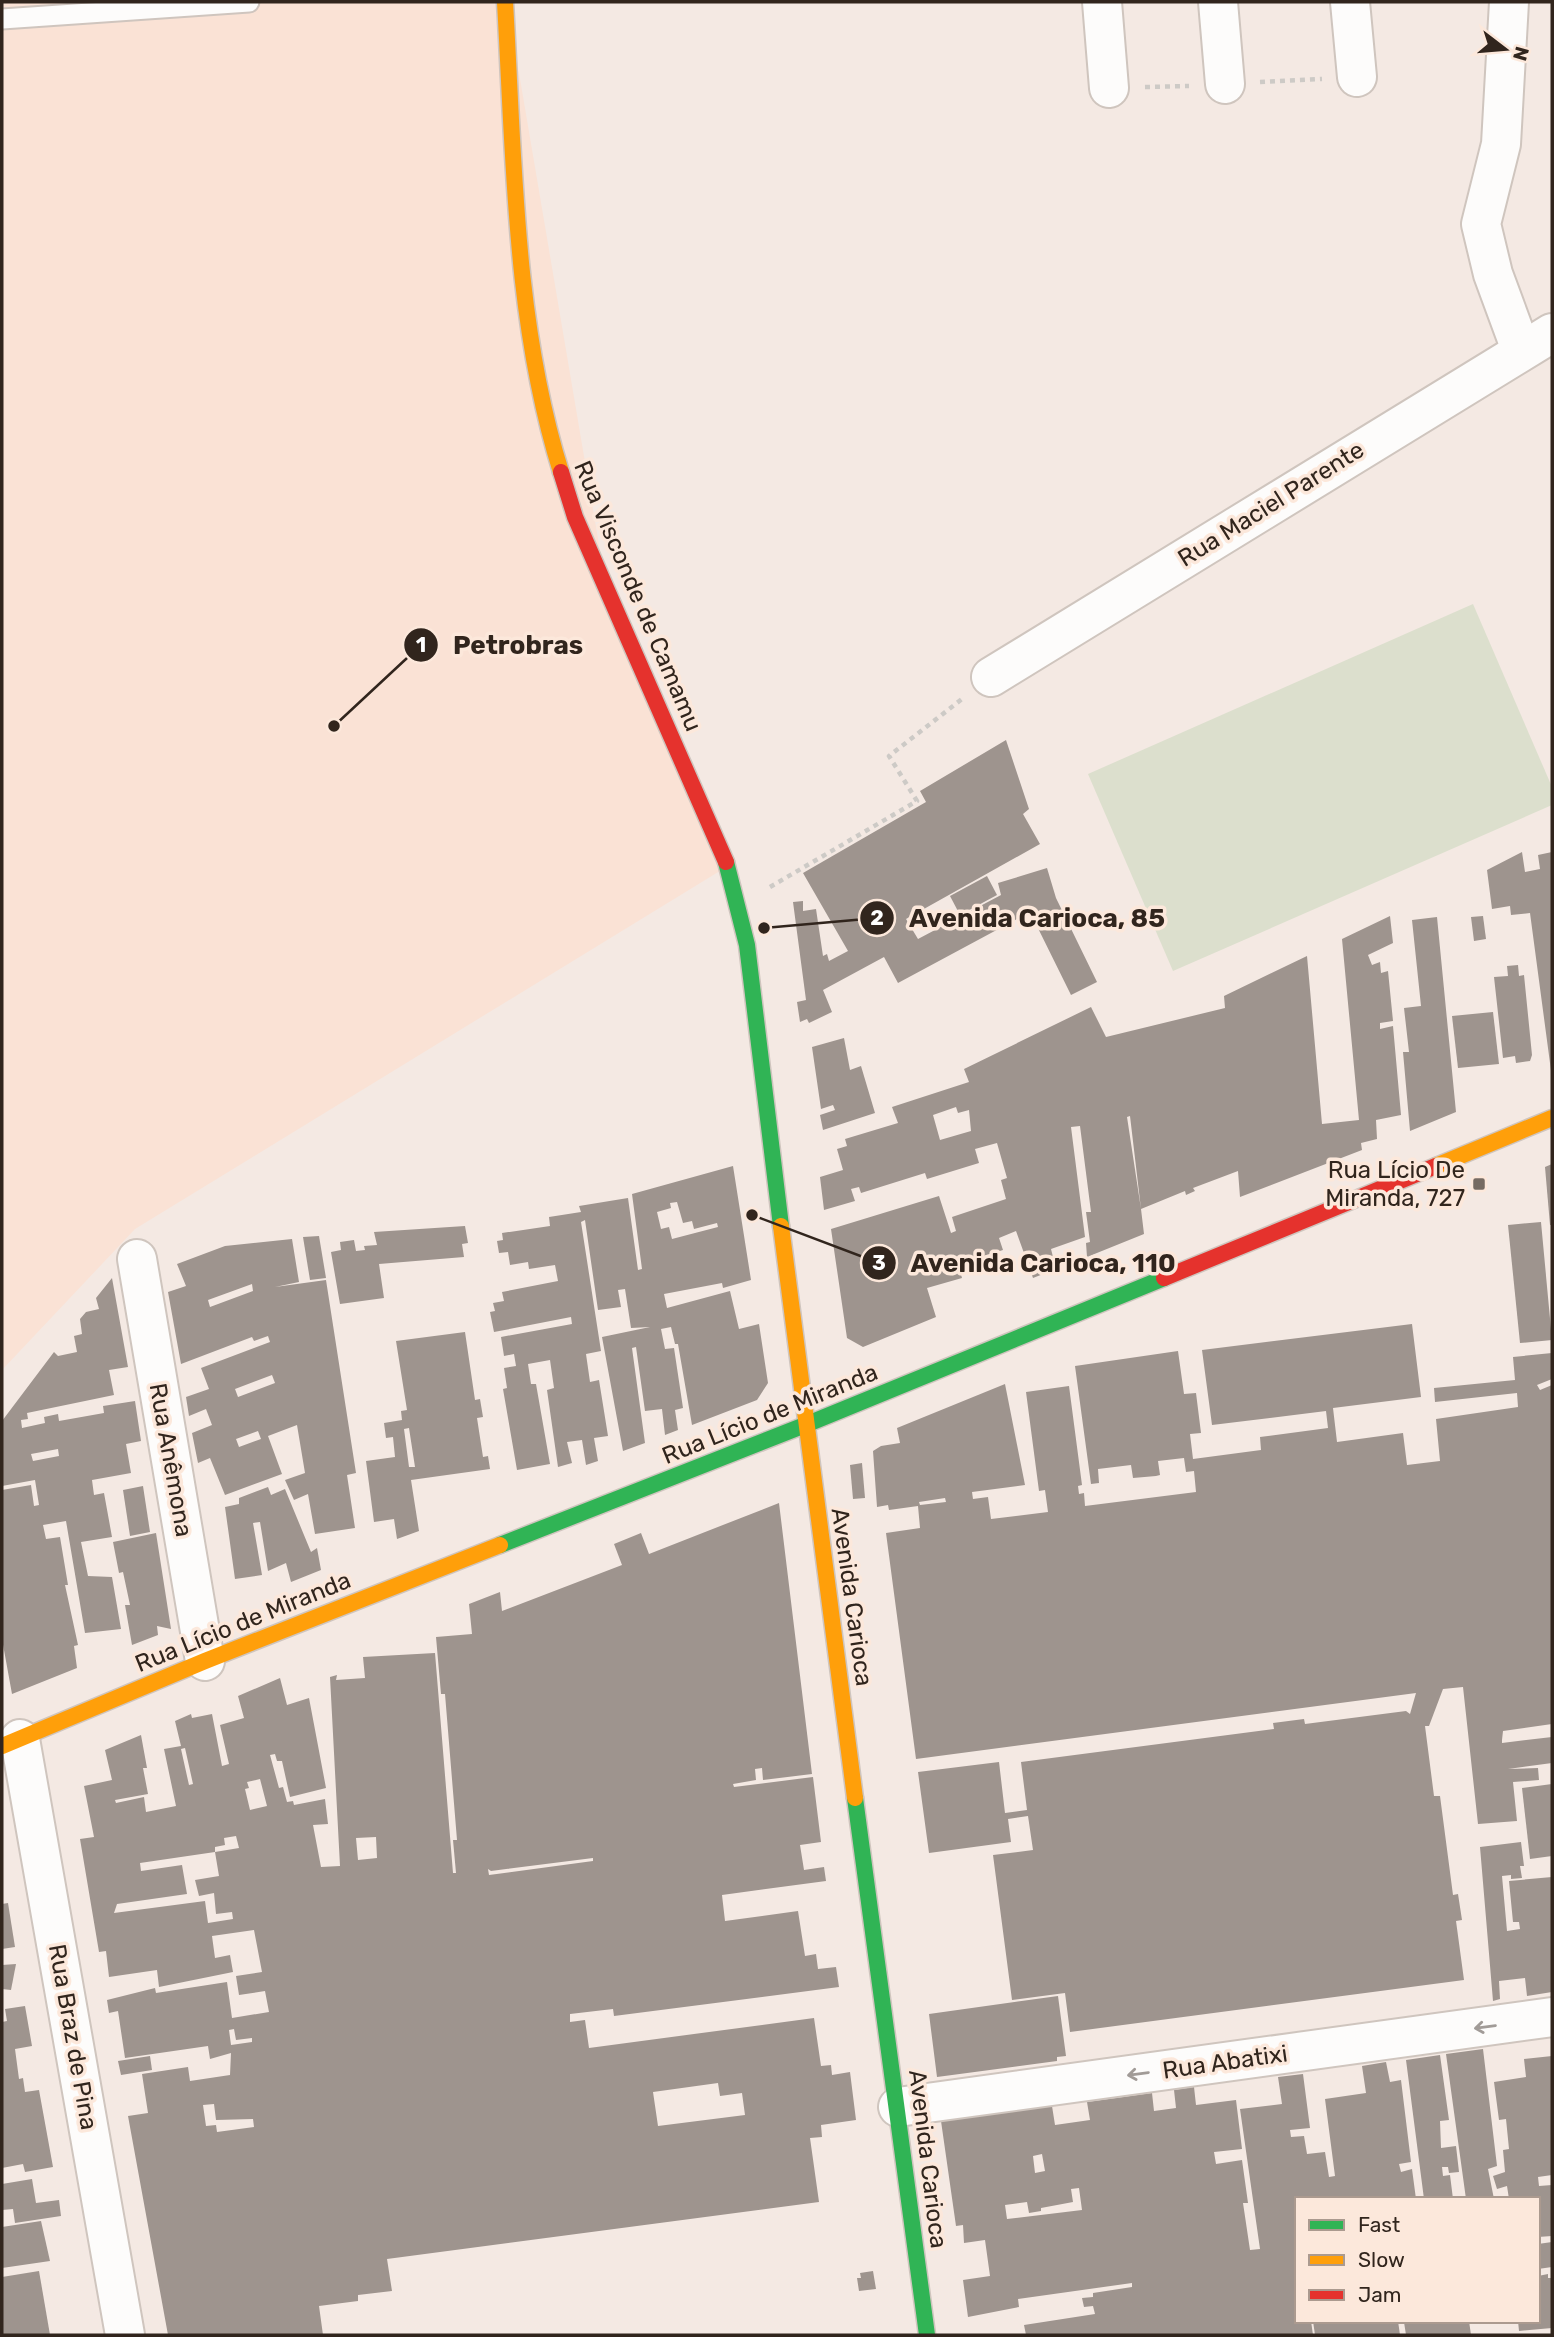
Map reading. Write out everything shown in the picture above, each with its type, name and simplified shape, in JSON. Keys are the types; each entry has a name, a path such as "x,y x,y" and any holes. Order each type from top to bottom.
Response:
{"street":[{"name":"Rua Visconde de Camamu","path":"505,2 528,315 557,467 575,517 728,866"},
{"path":"1102,2 1109,88"},
{"path":"1219,2 1225,85"},
{"path":"1350,2 1357,77"},
{"path":"1509,2 1501,145 1480,224 1493,274 1537,341"},
{"name":"Rua Maciel Parente","path":"991,677 1537,341"},
{"name":"Avenida Carioca","path":"728,866 747,944 774,1149 805,1425 928,2335"},
{"name":"Rua Lício de Miranda","path":"11,1742 205,1661 805,1425 1552,1118"},
{"name":"Rua Anêmona","path":"137,1259 205,1661"},
{"name":"Rua Braz de Pina","path":"11,1742 125,2335"},
{"name":"Rua Abatixi","path":"898,2107 1552,2017"}],"lane":[{"path":"2,19 249,2"}],"path":[{"path":"738,906 917,801 889,756 991,677"}],"shaded area":[{"path":"2,2 507,2 606,586 728,866 135,1229 2,1370"}],"green space":[{"path":"1473,604 1552,787 1552,805 1173,971 1088,774"}],"building":[{"path":"1006,740 1029,809 1023,814 1040,844 906,919 918,939 1001,895 998,883 1047,868 1056,898 1097,982 1071,995 1030,912 898,983 884,957 823,990 832,1012 809,1023 807,1019 800,1022 797,1002 806,1000 793,902 803,901 803,911 816,909 823,956 827,954 829,961 848,951 803,873 926,802 920,791"},
{"path":"1522,852 1525,872 1540,869 1538,855 1552,852 1552,1078 1530,913 1511,915 1510,906 1492,909 1487,870"},
{"path":"987,876 997,895 960,915 950,896"},
{"path":"1390,916 1393,943 1368,955 1372,965 1380,962 1381,973 1388,971 1393,1021 1380,1023 1380,1029 1393,1026 1401,1115 1376,1120 1377,1139 1361,1143 1362,1150 1240,1197 1238,1171 1193,1188 1195,1191 1186,1195 1185,1191 1141,1209 1144,1234 1087,1257 1086,1243 1090,1242 1086,1212 1091,1212 1080,1126 1071,1127 1085,1237 1051,1249 1056,1269 1033,1278 1016,1231 999,1238 1003,1250 958,1264 962,1278 927,1288 936,1317 863,1347 847,1338 831,1229 939,1196 951,1233 956,1231 952,1217 1006,1199 1001,1180 1007,1178 997,1143 975,1149 979,1163 927,1179 925,1173 861,1193 859,1187 851,1189 855,1201 824,1210 820,1177 843,1170 837,1149 847,1146 845,1139 898,1123 892,1107 969,1082 964,1069 1091,1007 1106,1037 1225,1008 1224,996 1307,956 1322,1124 1359,1120 1342,939","holes":["956,1107 958,1113 969,1110 971,1131 940,1140 933,1115","1130,1116 1141,1209 1127,1117"]},
{"path":"1483,916 1486,939 1474,941 1471,917"},
{"path":"1437,917 1456,1112 1410,1131 1403,1052 1409,1052 1404,1008 1421,1006 1412,920"},
{"path":"1518,965 1519,976 1524,975 1532,1055 1530,1061 1516,1063 1515,1056 1503,1058 1494,977 1508,976 1507,966"},
{"path":"1493,1012 1499,1064 1458,1068 1452,1016"},
{"path":"844,1038 850,1070 861,1066 875,1113 823,1130 820,1115 835,1110 833,1105 821,1109 812,1047"},
{"path":"1552,1164 1552,1225 1550,1225 1545,1167"},
{"path":"733,1166 751,1280 723,1288 722,1283 664,1294 667,1308 730,1291 739,1329 759,1324 768,1383 757,1400 692,1425 678,1344 675,1344 671,1327 661,1329 665,1349 674,1348 683,1408 675,1410 678,1430 665,1435 662,1409 645,1411 636,1347 632,1348 645,1443 623,1451 602,1337 650,1327 631,1328 625,1289 618,1290 621,1307 598,1310 585,1220 581,1222 601,1351 586,1354 590,1382 599,1380 608,1436 594,1438 598,1461 586,1465 582,1440 567,1442 572,1463 558,1467 547,1390 554,1388 550,1360 528,1364 531,1384 536,1384 550,1464 517,1470 503,1389 507,1388 504,1368 516,1366 514,1354 504,1356 501,1337 572,1324 571,1317 494,1332 490,1312 495,1311 493,1303 504,1301 502,1292 558,1281 555,1265 529,1269 528,1262 510,1265 508,1252 499,1253 497,1241 503,1240 502,1233 550,1226 549,1217 581,1212 579,1206 628,1198 638,1270 642,1269 632,1194","holes":["677,1202 683,1223 692,1221 694,1229 717,1223 718,1227 672,1239 669,1227 661,1229 657,1212 671,1208 670,1203"]},
{"path":"1541,1222 1552,1340 1520,1343 1508,1225"},
{"path":"465,1226 468,1243 462,1244 464,1257 379,1264 384,1298 340,1304 331,1252 341,1250 340,1242 354,1240 356,1251 365,1250 364,1246 377,1245 374,1232"},
{"path":"319,1236 326,1278 310,1280 303,1237"},
{"path":"292,1239 299,1282 275,1287 326,1280 356,1473 347,1475 355,1528 315,1534 308,1494 294,1500 285,1480 305,1473 297,1425 268,1436 282,1474 225,1495 210,1458 198,1463 192,1433 212,1425 206,1409 189,1416 186,1397 209,1389 201,1368 270,1342 268,1336 254,1341 252,1337 181,1364 168,1292 186,1286 177,1264 225,1246","holes":["252,1284 253,1291 210,1307 208,1300","272,1375 275,1383 238,1397 235,1389","258,1431 261,1439 239,1447 236,1439"]},
{"path":"112,1278 128,1367 109,1370 114,1395 27,1413 28,1419 21,1420 22,1428 45,1423 44,1417 58,1414 59,1421 104,1413 103,1406 135,1401 141,1441 126,1444 131,1473 92,1480 94,1495 104,1493 112,1537 81,1542 88,1576 112,1577 121,1629 85,1633 66,1521 43,1525 46,1539 60,1537 68,1585 65,1585 78,1645 74,1646 77,1668 12,1694 2,1639 2,1490 31,1485 34,1506 39,1505 35,1480 2,1486 2,1421 54,1352 58,1356 77,1352 74,1336 82,1334 80,1319 86,1312 99,1309 96,1298","holes":["58,1449 59,1456 33,1461 31,1454"]},
{"path":"1412,1324 1421,1397 1333,1408 1337,1442 1403,1433 1407,1465 1440,1461 1436,1419 1518,1407 1517,1393 1435,1402 1434,1388 1515,1380 1513,1357 1552,1353 1552,1379 1537,1385 1540,1390 1552,1385 1552,1724 1503,1731 1502,1743 1552,1737 1552,1763 1508,1769 1538,1768 1539,1780 1513,1782 1517,1821 1478,1824 1463,1687 1443,1689 1429,1726 1425,1726 1434,1796 1440,1796 1453,1895 1458,1894 1462,1920 1456,1921 1464,1980 1070,2032 1065,1993 1012,2000 993,1855 1033,1850 1028,1816 1008,1819 1011,1842 929,1853 918,1772 999,1762 1005,1813 1027,1810 1021,1762 1274,1729 1273,1723 1304,1719 1305,1724 1406,1711 1410,1714 1416,1693 916,1759 886,1533 920,1528 918,1506 889,1510 888,1505 877,1507 873,1451 881,1446 900,1443 897,1428 1005,1384 1025,1485 972,1492 973,1499 988,1497 991,1519 1048,1512 1045,1490 1039,1491 1026,1392 1069,1386 1082,1485 1078,1486 1079,1494 1084,1493 1085,1506 1196,1492 1194,1471 1186,1472 1184,1458 1158,1461 1160,1475 1156,1476 1133,1478 1131,1465 1098,1469 1099,1483 1091,1484 1075,1366 1178,1351 1184,1394 1196,1393 1201,1433 1190,1434 1193,1459 1261,1450 1260,1437 1328,1428 1326,1411 1212,1425 1202,1350","holes":["945,1498 946,1502 920,1505 919,1502"]},
{"path":"465,1332 475,1400 480,1399 483,1417 477,1418 483,1457 488,1456 490,1469 411,1480 419,1531 397,1539 394,1519 374,1522 366,1461 395,1457 393,1437 386,1438 384,1423 402,1420 401,1411 407,1410 396,1341","holes":["409,1428 415,1467 409,1467 404,1429"]},
{"path":"862,1463 865,1498 853,1499 850,1465"},
{"path":"143,1486 150,1532 130,1536 123,1490"},
{"path":"268,1487 271,1495 285,1489 311,1552 317,1548 321,1570 291,1582 286,1563 268,1571 260,1522 253,1523 262,1575 235,1579 225,1507 239,1504 239,1498"},
{"path":"779,1503 812,1774 763,1780 762,1768 755,1769 756,1780 733,1784 734,1787 813,1777 821,1842 800,1845 804,1870 824,1867 826,1881 722,1895 725,1921 798,1911 805,1956 816,1954 818,1969 836,1967 839,1987 614,2016 613,2009 570,2014 570,2022 585,2020 589,2048 814,2018 821,2066 831,2065 832,2075 850,2072 856,2120 821,2125 822,2137 810,2138 819,2202 387,2259 392,2291 358,2295 358,2301 319,2306 323,2335 168,2335 128,2116 148,2113 142,2074 188,2067 190,2081 230,2075 231,2053 210,2059 208,2046 125,2058 118,2011 109,2013 107,2000 155,1988 156,1993 227,1982 232,2018 269,2012 265,1991 239,1995 236,1976 262,1972 254,1930 212,1936 215,1958 230,1955 233,1972 159,1987 157,1970 109,1977 106,1951 99,1952 80,1839 94,1837 84,1786 112,1780 105,1750 141,1735 148,1794 115,1800 116,1803 144,1797 146,1812 176,1806 164,1749 181,1746 175,1721 191,1714 192,1718 212,1714 222,1766 229,1764 220,1725 244,1718 238,1696 280,1678 287,1705 309,1698 326,1788 290,1797 282,1761 277,1761 275,1754 270,1755 279,1788 283,1787 287,1802 293,1801 294,1805 325,1799 328,1824 313,1825 321,1867 340,1866 330,1677 337,1675 336,1680 365,1678 363,1657 435,1653 453,1873 456,1873 453,1840 457,1840 445,1694 441,1694 436,1637 472,1634 469,1604 500,1592 502,1611 622,1565 614,1544 641,1533 649,1554","holes":["185,1748 193,1784 189,1785 181,1749","260,1779 267,1806 250,1810 245,1789 249,1788 247,1782","236,1836 239,1848 215,1852 215,1847 225,1845 224,1838","376,1837 377,1858 358,1860 356,1838","215,1852 219,1876 195,1880 199,1896 214,1893 216,1914 232,1912 233,1919 208,1923 205,1901 114,1913 117,1904 187,1894 182,1865 141,1871 140,1863","593,1858 593,1861 489,1875 488,1869 491,1871","234,2029 236,2040 252,2038 252,2042 231,2045 229,2030","718,2083 720,2096 742,2093 745,2115 658,2126 653,2092","214,2104 216,2120 253,2119 254,2127 217,2132 216,2125 206,2126 203,2105"]},
{"path":"156,1533 171,1629 157,1626 158,1635 132,1645 125,1605 130,1605 123,1572 119,1573 113,1542"},
{"path":"1552,1784 1552,1856 1530,1859 1522,1788"},
{"path":"1521,1842 1524,1866 1520,1866 1522,1878 1502,1876 1507,1931 1520,1929 1519,1922 1513,1922 1509,1881 1552,1877 1552,1992 1527,1996 1525,1978 1499,1981 1500,1999 1493,2001 1480,1847"},
{"path":"8,1903 15,1947 2,1949 2,1904"},
{"path":"16,1964 11,1990 2,1989 2,1965"},
{"path":"1058,1996 1066,2056 1057,2057 1057,2061 937,2077 929,2014"},
{"path":"25,2006 32,2046 15,2049 19,2079 23,2078 25,2092 39,2090 53,2167 25,2172 23,2164 2,2168 2,2022 7,2021 5,2009"},
{"path":"1483,2049 1497,2166 1488,2169 1494,2197 1466,2197 1446,2054"},
{"path":"1440,2055 1449,2120 1440,2121 1441,2148 1456,2146 1459,2172 1449,2173 1448,2167 1442,2167 1443,2176 1450,2175 1453,2197 1424,2197 1406,2060"},
{"path":"150,2056 152,2070 121,2075 118,2061"},
{"path":"1552,2056 1552,2175 1538,2177 1539,2186 1552,2185 1552,2236 1540,2237 1540,2197 1509,2197 1507,2186 1497,2189 1493,2176 1505,2172 1503,2150 1509,2149 1506,2119 1499,2120 1494,2082 1526,2077 1524,2059"},
{"path":"1386,2062 1390,2082 1401,2080 1411,2162 1399,2164 1401,2172 1412,2169 1416,2197 1295,2197 1295,2323 1311,2323 1313,2335 1026,2335 1024,2325 1095,2314 1093,2306 1084,2307 1082,2298 1093,2297 1093,2293 1132,2287 1132,2283 1018,2299 1019,2307 968,2317 963,2280 990,2276 985,2240 964,2243 963,2225 956,2226 941,2121 1052,2106 1055,2125 1090,2120 1087,2102 1152,2093 1154,2111 1176,2108 1174,2090 1194,2087 1196,2105 1236,2100 1242,2149 1214,2152 1216,2164 1242,2160 1248,2203 1243,2203 1250,2250 1260,2249 1240,2109 1282,2104 1278,2077 1303,2074 1310,2128 1290,2130 1291,2137 1304,2136 1307,2154 1325,2152 1329,2177 1335,2176 1325,2099 1366,2093 1362,2066","holes":["1042,2154 1045,2171 1035,2173 1033,2156","1079,2188 1082,2210 1007,2219 1005,2205 1027,2202 1029,2213 1041,2211 1041,2208 1073,2202 1071,2189"]},
{"path":"32,2179 36,2203 59,2200 61,2216 15,2223 13,2209 2,2210 2,2184"},
{"path":"41,2221 50,2261 2,2268 2,2227"},
{"path":"1552,2242 1552,2267 1540,2269 1540,2244"},
{"path":"39,2271 50,2335 2,2335 2,2277"},
{"path":"873,2271 876,2289 859,2291 857,2278 861,2278 860,2273"},
{"path":"1548,2274 1548,2278 1552,2278 1552,2328 1519,2331 1518,2323 1540,2323 1540,2276"},
{"path":"1313,2323 1398,2323 1400,2335 1315,2335"},
{"path":"1404,2323 1469,2323 1471,2335 1406,2335"}],"traffic: fast":[{"path":"726,862 747,945 781,1226"},
{"path":"500,1545 805,1425 1164,1278"},
{"path":"855,1798 927,2335"}],"traffic: slow":[{"path":"505,2 514,180 525,299 545,415 561,472"},
{"path":"1436,1166 1552,1118"},
{"path":"781,1226 855,1798"},
{"path":"2,1746 205,1661 500,1545"}],"traffic: jam":[{"path":"561,472 575,517 726,862"},
{"path":"1164,1278 1436,1166"}],"place":[{"name":"Petrobras","path":"334,726"},
{"name":"Avenida Carioca, 85","path":"764,928"},
{"name":"Rua Lício De Miranda, 727","path":"1479,1184"},
{"name":"Avenida Carioca, 110","path":"752,1215"}]}
